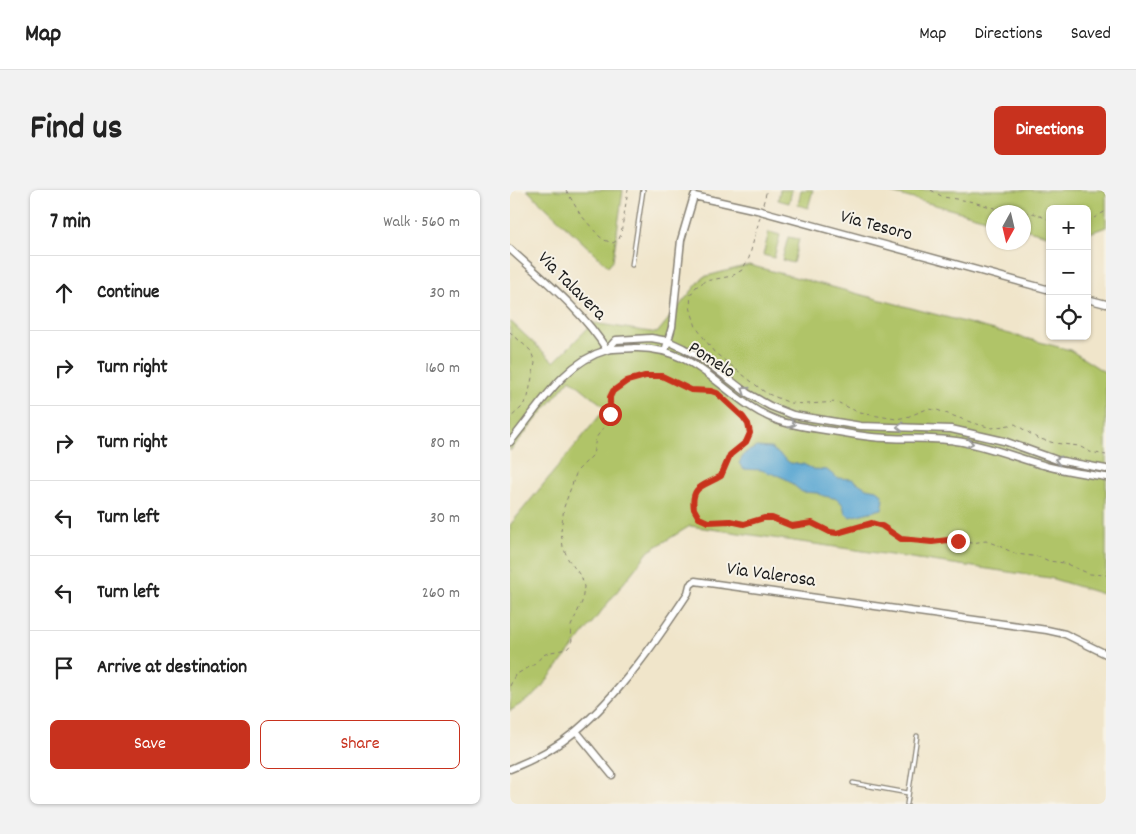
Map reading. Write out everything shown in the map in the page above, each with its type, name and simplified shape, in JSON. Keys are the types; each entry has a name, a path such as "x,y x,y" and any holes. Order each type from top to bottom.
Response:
{"street":[{"name":"Via Tesoro","path":"694,196 761,211 1046,289"},
{"path":"665,352 672,327 681,240 694,196"},
{"name":"Via Talavera","path":"510,249 579,313 597,334 607,350"},
{"path":"1091,300 1105,302"},
{"name":"Pomelo","path":"607,350 616,340 651,338 668,341 704,360 747,393 770,406 793,415 861,426 951,429 996,439 1057,460 1106,469"},
{"name":"Pomelo","path":"607,350 646,348 681,357 700,367 762,413 801,427 874,438 932,438 957,441 985,446 1059,470 1106,477"},
{"path":"510,442 557,382 581,362 607,350"},
{"name":"Via Valerosa","path":"510,769 544,752 576,731 608,699 660,636 694,581 1047,630 1065,634 1106,654"},
{"path":"576,731 612,775"}],"lane":[{"path":"632,265 643,190"},
{"path":"689,190 694,196"},
{"path":"907,804 917,736"},
{"path":"853,783 908,793"}],"path":[{"path":"566,190 580,214 599,236 613,243 619,239 621,234 628,190"},
{"path":"767,190 746,265 732,276 700,283 692,294 690,308 696,327 714,352 766,393 778,399 795,403 837,402 860,413 896,419 902,419 932,409 992,428 1016,424 1037,438 1054,443 1079,446 1090,452 1106,455"},
{"path":"931,190 943,197 969,200 986,205"},
{"path":"1091,220 1106,211"},
{"path":"1031,214 1046,219"},
{"path":"510,332 531,351 535,363 528,397 521,408 510,418"},
{"path":"510,686 515,675 535,664 543,655 567,649 571,645 571,626 582,602 584,587 582,578 568,559 563,547 561,531 565,503 577,471 593,455 596,438 608,421 611,394 627,381 645,376 662,376 695,391 714,392 743,417 749,426 750,436 746,442 730,455 721,476 702,484 696,490 693,506 695,513 702,520 708,522 730,521 744,524 764,518 772,518 792,526 812,523 830,532 837,533 864,524 876,523 901,539 932,542 948,540 971,543 986,542 1016,554 1064,563 1090,574 1106,575"}],"green space":[{"path":"527,190 623,190 613,260 608,266"},
{"path":"780,190 792,190 789,203 778,200"},
{"path":"801,190 813,190 808,208 798,205"},
{"path":"881,190 1106,190 1106,227 1091,233 1091,205 1046,205 1046,235 1031,231 1031,205 986,205 986,219"},
{"path":"769,232 780,235 774,258 763,255"},
{"path":"788,237 799,239 793,263 782,260"},
{"path":"749,265 1070,350 1106,373 1106,595 1050,578 690,526 649,551 536,694 510,711 510,525 606,408 570,379 510,451 510,321 554,362 593,323 657,333 703,277"}],"water":[{"path":"757,447 771,448 790,463 803,464 813,469 827,470 837,478 852,479 866,488 877,490 881,493 884,500 882,509 850,517 845,513 843,505 838,499 817,493 802,492 786,479 761,470 743,469 739,463 745,453"}],"route":[{"path":"610,414 610,395 613,391 630,379 652,375 669,378 695,391 717,393 743,417 749,426 749,438 730,455 721,476 702,484 696,490 693,502 695,513 705,521 730,521 744,524 764,518 772,518 792,526 812,523 830,532 837,533 864,524 876,523 901,539 917,539 932,542 958,541"}]}
